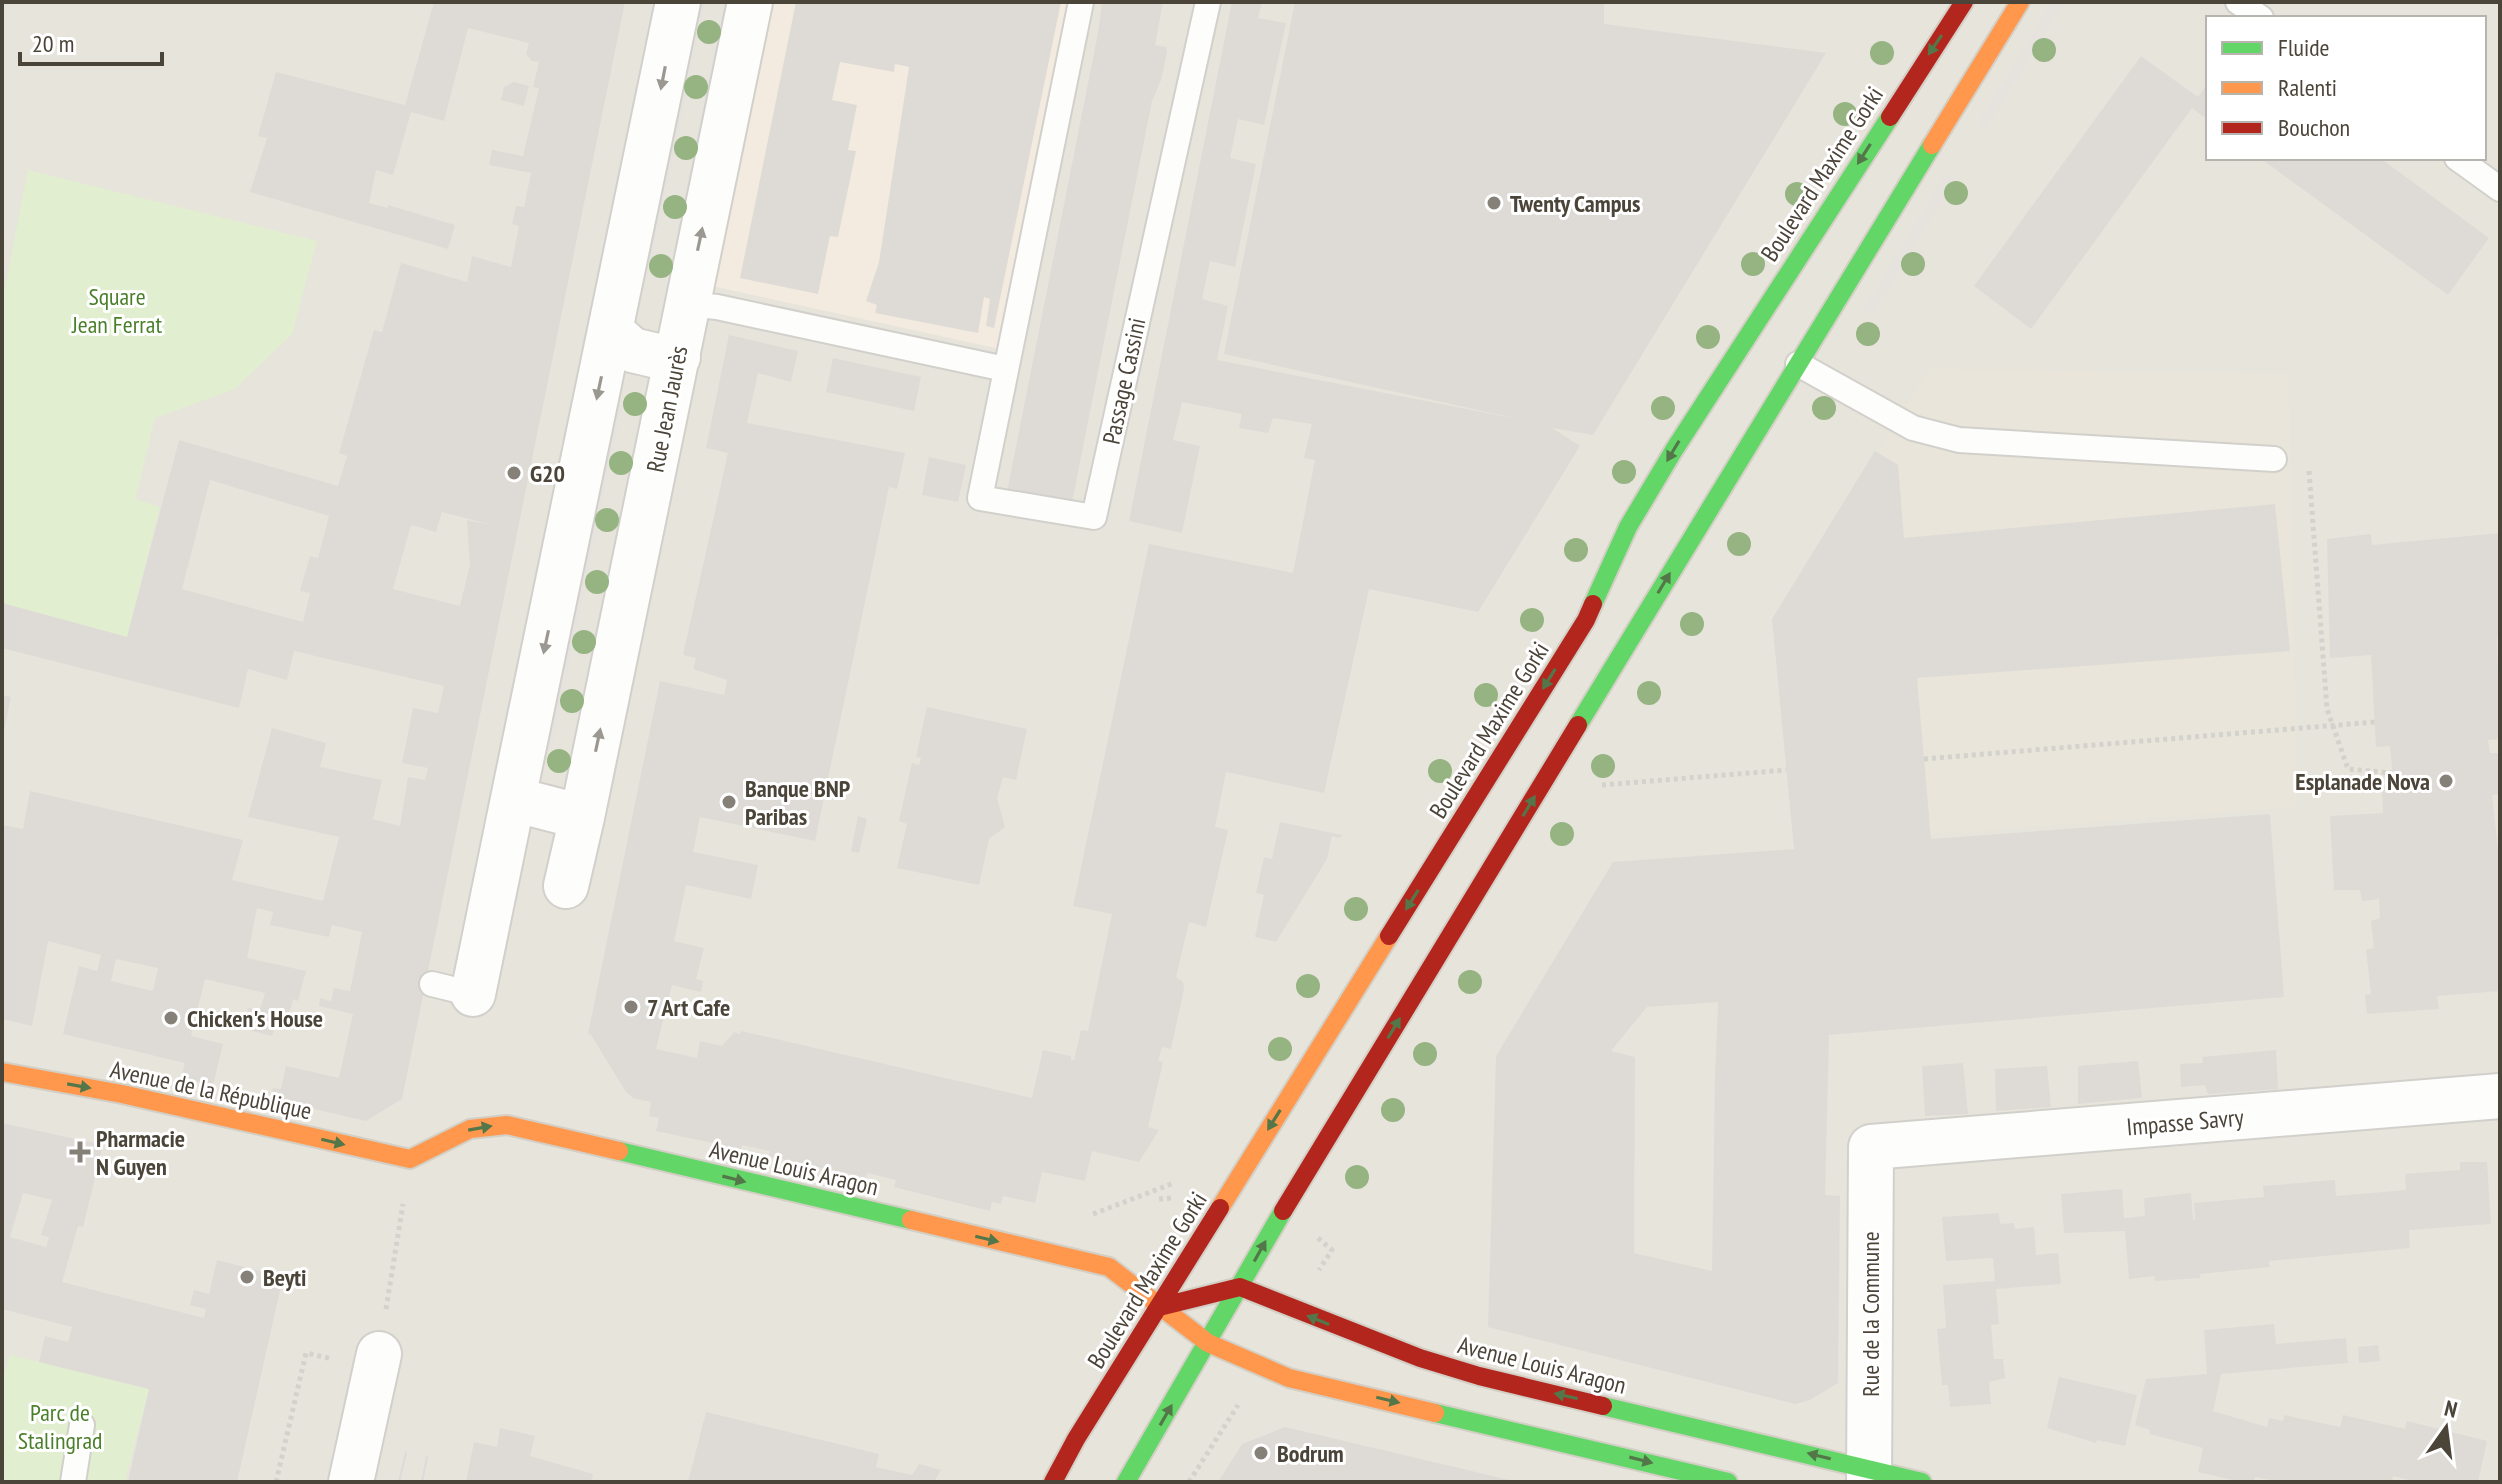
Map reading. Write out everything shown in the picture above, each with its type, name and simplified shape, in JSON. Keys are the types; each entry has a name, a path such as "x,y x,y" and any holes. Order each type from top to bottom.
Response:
{"main road":[{"name":"Boulevard Maxime Gorki","path":"1053,1482 1076,1439 1586,620 1628,527 1720,389 1964,2"},
{"path":"1126,1482 1283,1211 1757,414 1798,364 2020,2"},
{"name":"Avenue de la République","path":"2,1072 122,1094 410,1159"},
{"name":"Avenue Louis Aragon","path":"410,1159 470,1129 507,1125 1109,1267 1208,1343 1289,1378 1728,1482"},
{"path":"1159,1307 1240,1287"},
{"name":"Avenue Louis Aragon","path":"1240,1287 1393,1348 1479,1376 1869,1475 1922,1482"}],"street":[{"path":"452,989 513,799 678,2"},
{"name":"Rue Jean Jaurès","path":"566,886 750,2"},
{"path":"614,319 686,304"},
{"path":"614,319 632,350 662,357 678,357"},
{"path":"513,799 582,817"},
{"name":"Impasse Savry","path":"1871,1147 2500,1096"},
{"name":"Rue de la Commune","path":"1869,1475 1871,1147"},
{"path":"351,1482 379,1354"}],"lane":[{"name":"Passage Cassini","path":"1081,2 980,498 1094,517 1208,2"},
{"path":"2238,2 2258,16"},
{"path":"2460,160 2500,189"},
{"path":"686,304 717,307 1005,369"},
{"path":"1798,364 1913,428 1959,440 2274,459"},
{"path":"73,1482 82,1425"}],"path":[{"path":"2274,459 2310,471 2327,709 2348,769 2392,773"},
{"path":"1924,759 2375,722"},
{"path":"1602,785 1786,770"},
{"path":"276,1482 306,1353 367,1366 379,1354 410,1159"}],"shaded area":[{"path":"2,2 2500,2 2500,1482 2,1482"},
{"path":"691,2 705,2 651,265 638,263"},
{"path":"724,2 738,2 682,272 670,270"},
{"path":"773,2 1072,2 1000,349 712,286"},
{"path":"2052,2 2065,2 1986,129 1977,124"},
{"path":"1946,174 1955,179 1875,311 1861,313"},
{"path":"1930,369 2289,374 2297,807 1796,844 1778,614"},
{"path":"610,400 622,406 552,750 539,747"}],"green space":[{"name":"Square Jean Ferrat","path":"28,170 317,241 292,334 235,389 155,418 135,499 160,507 127,637 2,603 2,302"},
{"name":"Parc de Stalingrad","path":"10,1355 149,1389 125,1482 2,1482 2,1381"}],"building":[{"path":"434,2 625,2 402,1099 366,1121 271,1099 273,1088 281,1089 286,1066 339,1078 353,1014 319,1006 320,998 331,1001 334,988 350,991 362,932 332,925 329,937 270,925 273,912 257,908 247,958 306,971 298,1001 293,999 286,1025 276,1023 272,1036 244,1029 248,1008 260,1009 265,993 205,979 191,1036 223,1044 213,1085 181,1078 185,1063 63,1034 79,966 97,971 101,955 48,941 32,1026 2,1019 2,937 5,924 2,924 2,825 23,829 30,791 243,840 232,880 323,901 339,837 248,817 272,728 326,743 320,767 382,780 373,819 400,826 408,777 425,780 428,768 402,763 413,708 438,713 444,686 294,651 287,680 248,669 239,708 2,648 2,603 127,637 179,440 338,486 347,456 339,453 374,330 382,332 401,263 467,282 472,256 511,267 519,226 512,224 516,206 524,207 531,173 489,165 492,150 523,156 539,88 533,87 539,62 532,61 526,54 529,43 468,28 444,121 411,112 393,175 376,170 369,203 388,208 388,205 455,225 448,249 250,192 267,138 258,136 276,72 405,105","holes":["210,480 329,516 318,558 310,556 300,591 310,593 303,622 182,589","442,512 492,525 467,520 470,565 460,606 393,589 411,525 436,532","116,959 158,968 153,991 111,981"]},
{"path":"796,2 1061,2 994,328 986,326 990,299 984,297 978,333 875,313 877,305 866,301 879,262 909,67 895,64 894,72 840,62 832,100 857,105 848,150 856,151 838,237 830,236 818,294 740,278"},
{"path":"1102,2 1163,2 1155,45 1166,47 1167,52 1161,80 1152,101 1071,507 1007,492"},
{"path":"1232,2 1262,2 1258,18 1286,23 1264,125 1238,119 1230,158 1256,164 1235,267 1210,261 1202,299 1228,306 1217,360 1523,420 1224,354 1295,2 1604,2 1604,24 1826,53 1593,435 1552,428 1580,446 1478,612 1369,589 1324,793 1226,772 1215,827 1228,830 1206,927 1189,922 1176,977 1183,982 1184,989 1171,1049 1162,1047 1158,1061 1163,1062 1148,1127 1159,1130 1139,1162 1092,1151 1085,1181 1042,1172 1035,1203 1003,1196 1001,1204 992,1202 990,1211 894,1187 896,1180 867,1173 866,1178 769,1156 770,1151 742,1145 741,1149 656,1131 659,1118 649,1116 651,1102 633,1098 626,1092 588,1034 660,681 724,695 727,680 693,669 696,658 683,655 728,453 706,448 729,335 798,351 791,382 758,373 747,423 905,453 897,489 889,487 815,841 700,817 693,852 758,865 751,899 686,885 674,941 704,948 696,979 703,981 701,992 672,985 656,1049 697,1058 700,1041 722,1046 734,1032 740,1034 741,1031 1032,1098 1043,1050 1071,1056 1074,1060 1081,1030 1088,1031 1112,914 1073,906 1149,544 1293,573 1315,460 1304,458 1312,424 1273,418 1268,433 1239,428 1242,414 1182,402 1173,440 1200,446 1182,533 1129,521"},
{"path":"2141,56 2198,97 2206,86 2206,118 2192,108 2031,329 1974,286"},
{"path":"514,82 529,86 524,106 501,100 504,87"},
{"path":"2263,160 2383,160 2489,238 2448,295"},
{"path":"833,358 921,377 914,411 826,392"},
{"path":"1875,451 1898,465 1904,538 2275,504 2290,651 1917,678 1931,839 2270,814 2284,997 1829,1035 1825,1195 1840,1196 1838,1383 1810,1400 1795,1404 1488,1327 1496,1056 1613,862 1794,849 1772,619","holes":["1718,1002 1712,1271 1634,1253 1635,1057 1611,1051 1647,1007"]},
{"path":"929,457 966,465 958,502 922,495"},
{"name":"Esplanade Nova","path":"2500,533 2500,636 2497,636 2500,739 2488,740 2490,753 2500,753 2500,794 2492,795 2500,868 2500,991 2437,996 2439,1009 2367,1014 2365,995 2371,994 2366,950 2374,948 2371,921 2380,918 2379,899 2362,901 2360,890 2334,890 2330,816 2383,813 2382,790 2394,790 2390,746 2376,747 2371,655 2330,658 2327,539 2371,534 2372,545"},
{"path":"2,695 11,697 3,736 2,736"},
{"path":"927,707 1027,729 1016,780 1003,777 997,798 1005,827 989,839 979,885 897,868 907,824 899,821 912,763 919,765 921,758 916,757"},
{"path":"858,816 867,819 859,853 851,851"},
{"path":"1280,822 1342,835 1339,838 1332,836 1327,859 1276,942 1255,937 1264,895 1256,893 1264,857 1272,859"},
{"path":"2276,1050 2278,1089 2208,1094 2205,1085 2181,1087 2180,1064 2203,1063 2202,1057"},
{"path":"2138,1061 2142,1098 2078,1104 2078,1066"},
{"path":"1963,1063 1968,1114 1925,1116 1922,1066"},
{"path":"2047,1066 2051,1107 1996,1111 1995,1069"},
{"path":"2,1123 103,1145 83,1227 78,1226 62,1282 204,1318 206,1309 190,1305 194,1290 209,1294 217,1260 283,1277 237,1482 128,1482 149,1389 39,1362 45,1336 68,1342 72,1327 2,1309","holes":["23,1193 52,1200 41,1235 49,1237 46,1247 10,1237"]},
{"path":"2460,1162 2487,1162 2491,1224 2409,1230 2410,1248 2269,1261 2270,1267 2200,1274 2200,1278 2155,1281 2154,1276 2129,1279 2125,1231 2064,1233 2061,1194 2122,1189 2124,1218 2145,1216 2144,1198 2191,1193 2195,1220 2194,1203 2264,1197 2263,1186 2335,1180 2336,1196 2406,1190 2405,1174 2460,1170"},
{"path":"1999,1213 2000,1224 2014,1223 2015,1229 2034,1227 2036,1255 2058,1253 2061,1284 1996,1289 1999,1324 1991,1325 1994,1359 2003,1359 2005,1378 1989,1382 1991,1404 1950,1407 1948,1385 1942,1385 1937,1329 1946,1328 1943,1285 1995,1281 1993,1258 1946,1261 1942,1217"},
{"path":"2274,1324 2276,1344 2346,1338 2348,1363 2221,1374 2213,1411 2267,1427 2269,1418 2283,1421 2284,1415 2340,1427 2343,1415 2405,1429 2407,1421 2487,1441 2478,1482 2417,1482 2393,1476 2392,1482 2281,1482 2255,1477 2254,1482 2241,1482 2198,1472 2203,1448 2150,1434 2150,1430 2135,1425 2146,1379 2207,1374 2204,1330"},
{"path":"2378,1345 2380,1361 2359,1363 2358,1347"},
{"path":"2059,1377 2137,1395 2125,1446 2097,1440 2096,1443 2047,1428"},
{"path":"706,1412 879,1454 876,1467 912,1475 919,1464 941,1470 934,1482 688,1482"},
{"path":"1285,1427 1514,1482 1218,1482 1242,1444"},
{"path":"500,1428 535,1436 530,1456 593,1474 591,1482 466,1482 474,1442 497,1447"}],"tram line":[{"path":"399,1482 406,1453"},
{"path":"422,1482 427,1457"}],"traffic: fast":[{"path":"1593,604 1628,527 1674,450 1890,117"},
{"path":"1578,725 1932,145"},
{"path":"619,1151 911,1220"},
{"path":"1126,1482 1283,1211"},
{"path":"1603,1406 1922,1482"},
{"path":"1435,1413 1728,1482"}],"traffic: slow":[{"path":"1932,145 2020,2"},
{"path":"1220,1208 1389,936"},
{"path":"2,1072 122,1094 410,1159 470,1129 507,1125 619,1151"},
{"path":"911,1220 1109,1267 1208,1343 1289,1378 1435,1413"}],"traffic: jam":[{"path":"1890,117 1964,2"},
{"path":"1389,936 1586,620 1593,604"},
{"path":"1283,1211 1578,725"},
{"path":"1053,1482 1076,1439 1220,1208"},
{"path":"1159,1307 1240,1287 1420,1358 1479,1376 1603,1406"}],"place":[{"name":"Twenty Campus","path":"1494,203"},
{"name":"G20","path":"514,473"},
{"name":"Esplanade Nova","path":"2446,781"},
{"name":"Banque BNP Paribas","path":"729,802"},
{"name":"7 Art Cafe","path":"631,1007"},
{"name":"Chicken's House","path":"171,1018"},
{"name":"Pharmacie N Guyen","path":"80,1152"},
{"name":"Beyti","path":"247,1277"},
{"name":"Bodrum","path":"1261,1453"}]}
